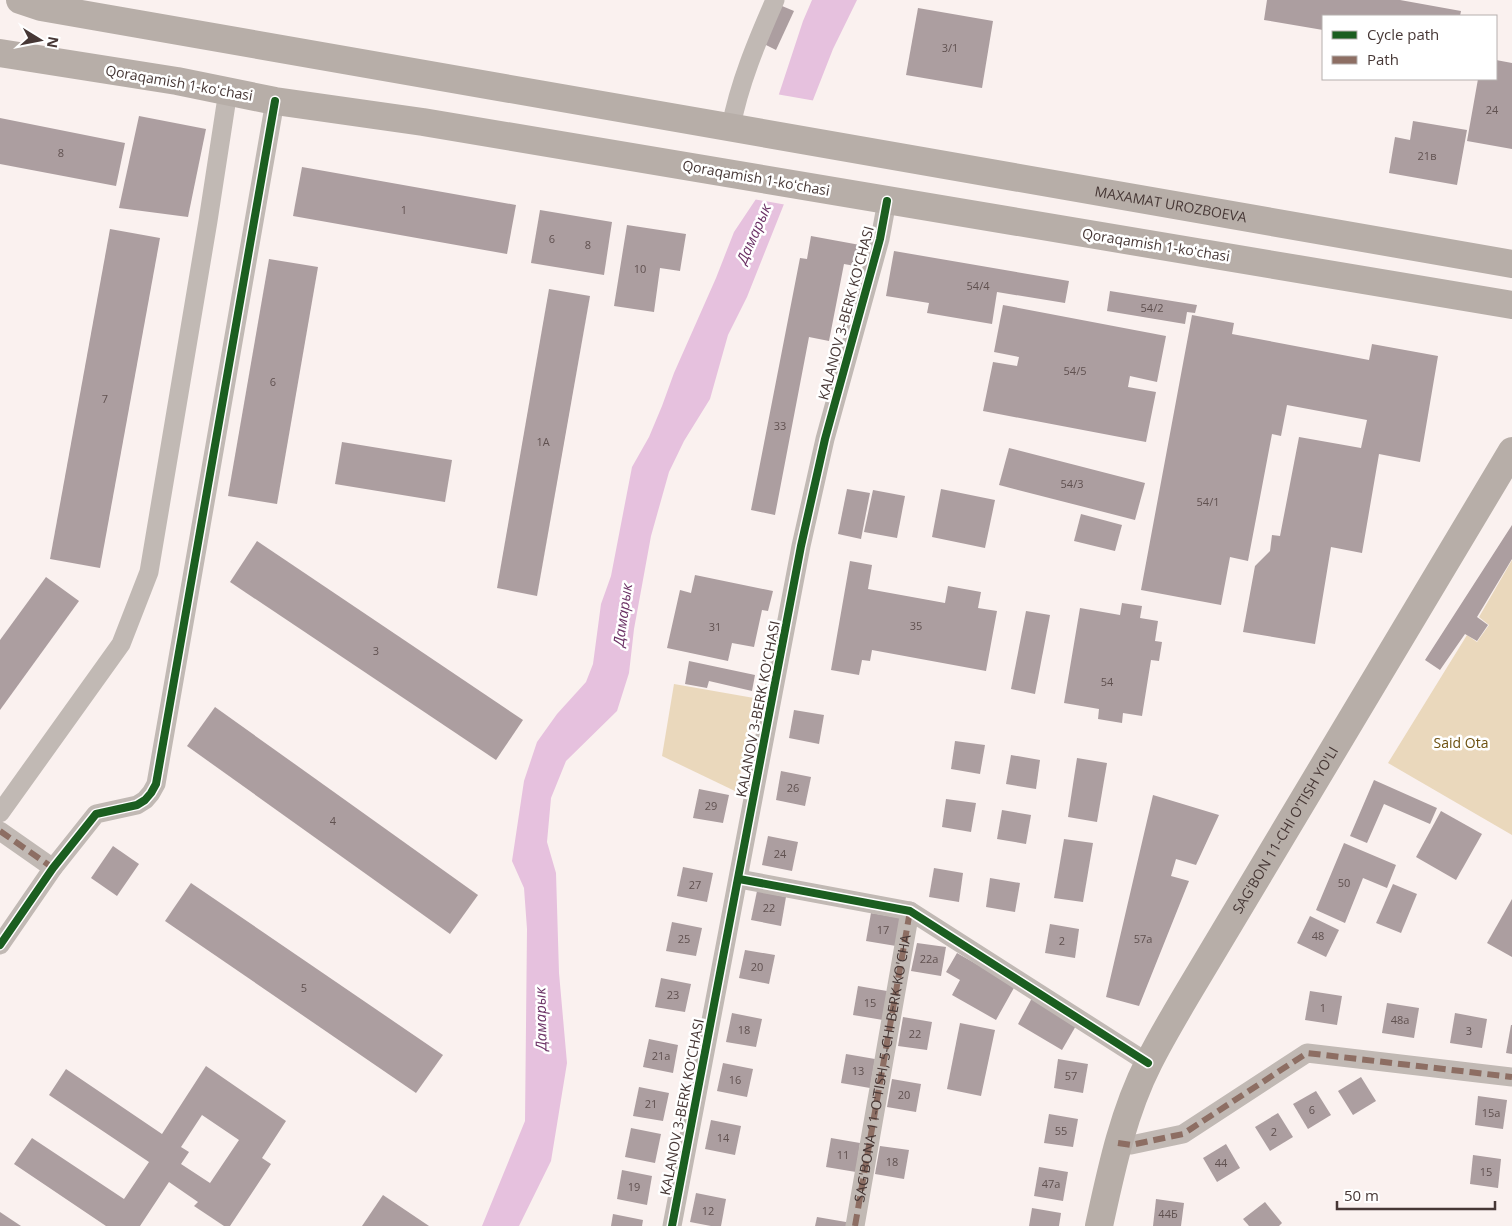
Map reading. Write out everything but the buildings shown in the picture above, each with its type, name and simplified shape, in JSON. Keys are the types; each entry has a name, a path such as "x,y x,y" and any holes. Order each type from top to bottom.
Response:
{"main road":[{"path":"20,0 51,8 736,128"},
{"name":"Qoraqamish 1-koʻchasi","path":"0,53 177,81 276,101 422,122 1512,305"},
{"name":"MAXAMAT UROZBOEVA","path":"736,128 1512,264"},
{"name":"SAG'BON 11-CHI O'TISH YO'LI","path":"1099,1226 1118,1143 1148,1063 1186,996 1512,451"}],"street":[{"path":"736,128 736,103 775,0"},
{"path":"0,813 121,644 149,572 228,92"},
{"path":"0,945 54,868 96,814 137,805 145,800 151,793 158,775 181,632 276,101"},
{"name":"KALANOV 3-BERK KO'CHASI","path":"672,1226 806,527 825,439 880,239 887,200"},
{"path":"0,831 54,868"},
{"path":"739,878 910,911 1148,1063"},
{"name":"SAG'BONA 11-O'TISH, 5-CHI BERK KO'CHA","path":"855,1226 910,911"},
{"path":"1118,1143 1131,1145 1183,1134 1308,1053 1512,1076"}],"green space":[{"name":"Said Ota","path":"1512,560 1512,835 1388,763 1467,635 1477,642 1489,625 1479,617"},
{"path":"674,684 754,698 737,792 662,756"}],"water":[{"name":"Дамарык","path":"812,0 857,0 833,49 813,100 784,204 747,297 728,335 710,399 684,441 669,472 651,536 634,629 629,673 617,711 566,761 551,798 547,842 556,873 559,973 567,1063 551,1161 519,1226 482,1226 525,1121 527,929 524,888 512,861 524,781 537,742 557,714 586,682 593,664 601,604 611,576 632,467 649,437 734,232 756,199 779,94 803,21"}],"pier":[{"path":"776,94 816,101 787,205 753,199"}],"marked path":[{"path":"0,831 53,868"},
{"path":"855,1226 910,911"},
{"path":"1118,1143 1131,1145 1183,1134 1307,1053 1512,1077"}],"cycle path":[{"path":"0,945 53,868 96,814 137,805 145,800 156,784 275,101"},
{"path":"672,1226 801,546 825,439 880,239 887,201"},
{"path":"739,879 910,911 1148,1063"}]}
